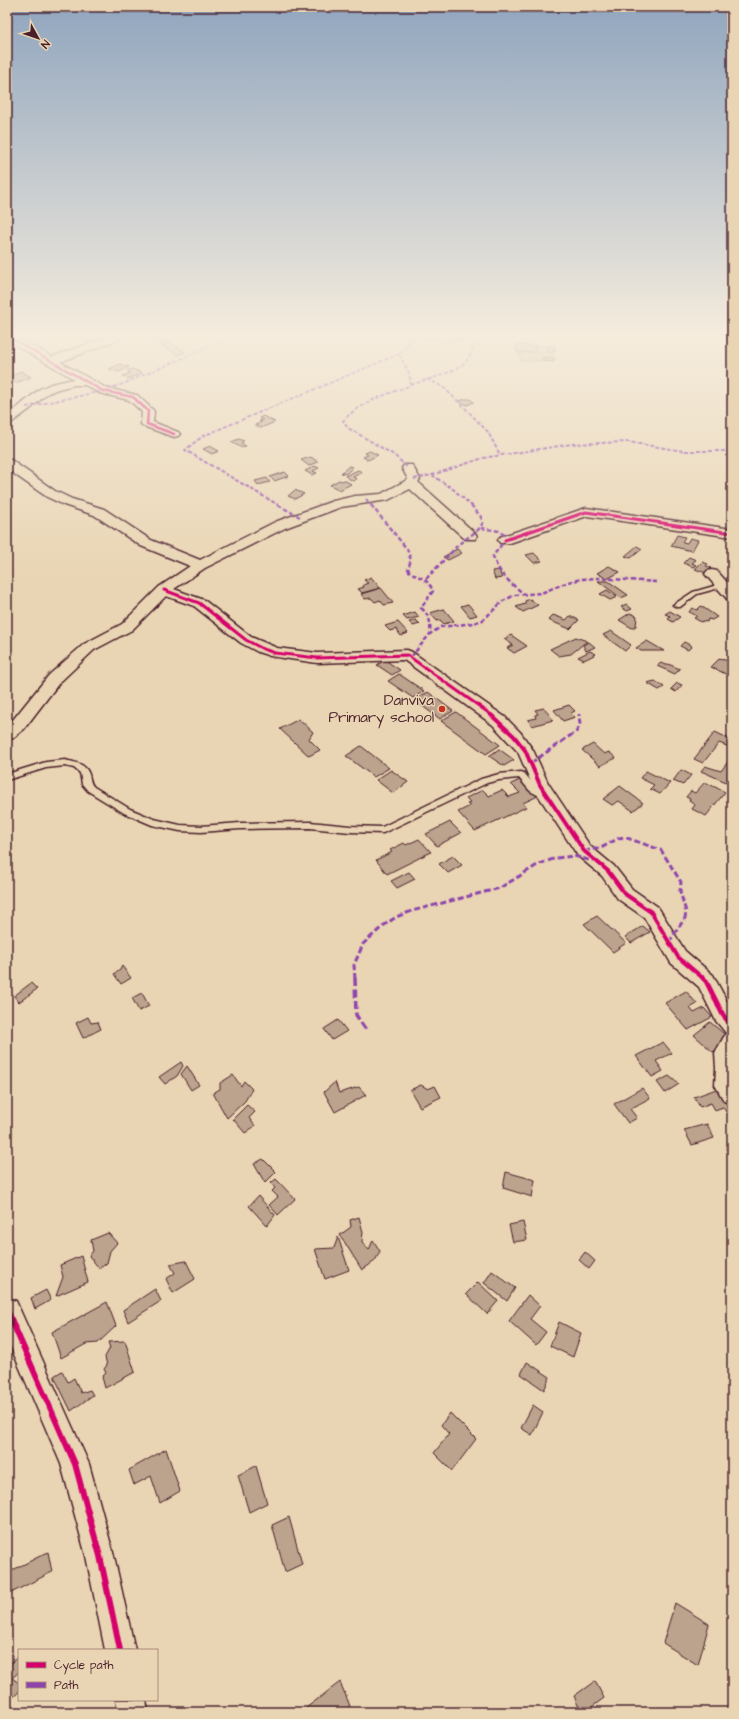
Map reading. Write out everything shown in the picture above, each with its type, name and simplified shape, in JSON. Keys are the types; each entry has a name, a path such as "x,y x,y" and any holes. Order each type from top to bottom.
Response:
{"street":[{"path":"147,417 146,424 174,434"},
{"path":"7,463 51,494 68,502 99,512 146,543 200,566"},
{"path":"7,734 18,725 54,679 69,664 89,647 127,627 164,590 200,566 242,543 293,519 355,500 384,497 411,483 414,479 408,468"},
{"path":"411,483 470,536"},
{"path":"505,540 586,512 732,534"},
{"path":"712,574 721,586 732,596"},
{"path":"164,590 199,603 246,640 263,649 275,653 317,658 409,655 438,678 480,707 514,736 525,750 540,784 552,800 584,851 608,871 625,894 651,912 678,957 704,978 728,1020 732,1035"},
{"path":"732,1040 724,1053 728,1068 726,1085 732,1094"},
{"path":"7,1310 75,1464 100,1556 120,1649"},
{"path":"131,1701 133,1712"}],"lane":[{"path":"677,605 695,593 721,586"},
{"path":"7,777 46,764 65,763 77,766 84,772 86,784 91,789 127,811 152,822 187,829 310,825 350,829 383,830 484,781 521,774 533,789 552,800"}],"building":[{"path":"265,417 275,422 261,428 255,425 262,422 259,421 263,420 259,418"},
{"path":"239,439 244,441 241,443 246,446 242,448 231,442"},
{"path":"210,446 219,451 212,454 203,449"},
{"path":"370,451 378,455 368,460 363,457 368,455 365,453"},
{"path":"311,457 318,462 309,466 301,460"},
{"path":"315,466 319,468 313,471 317,473 312,475 305,471"},
{"path":"349,466 353,467 346,474 341,473"},
{"path":"358,470 362,472 353,477 357,479 353,481 345,476"},
{"path":"285,472 289,476 274,481 270,477"},
{"path":"267,478 270,482 258,485 255,481"},
{"path":"339,480 344,480 351,484 340,490 330,485"},
{"path":"295,490 304,494 295,499 288,496"},
{"path":"677,535 685,537 682,542 687,543 690,538 698,540 692,551 671,546"},
{"path":"637,546 642,549 631,558 625,556"},
{"path":"457,549 462,553 448,560 443,557"},
{"path":"534,553 542,561 534,563 526,555"},
{"path":"689,557 696,560 692,563 696,565 693,567 683,563"},
{"path":"702,562 708,564 706,566 711,568 706,573 695,569"},
{"path":"609,566 620,572 607,579 597,573"},
{"path":"499,570 502,578 495,579 492,571"},
{"path":"371,577 380,588 362,593 358,589 364,587 363,585 368,583 364,580"},
{"path":"598,581 608,581 628,595 621,598"},
{"path":"381,588 393,603 384,605 380,600 375,602 371,598 365,599 361,594"},
{"path":"607,590 617,597 610,600 600,594"},
{"path":"530,599 538,605 523,612 516,607 525,604 525,601"},
{"path":"468,604 477,615 470,617 461,606"},
{"path":"626,604 632,609 627,611 621,607"},
{"path":"701,606 717,617 712,620 708,619 707,622 701,622 694,618 697,616 689,612 692,608 697,610"},
{"path":"444,609 454,621 444,624 440,620 437,621 430,613"},
{"path":"670,611 680,617 673,622 668,619 670,616 665,614"},
{"path":"415,612 419,617 407,620 403,616"},
{"path":"630,613 637,616 636,626 632,628 619,620"},
{"path":"553,615 566,620 570,616 579,620 570,629 548,620"},
{"path":"416,620 420,624 413,626 409,622"},
{"path":"398,622 408,633 401,636 396,629 390,631 385,626"},
{"path":"611,631 631,645 625,651 603,635"},
{"path":"511,635 527,646 514,653 507,648 513,645 504,639"},
{"path":"576,637 587,641 571,654 559,656 550,649"},
{"path":"647,641 664,651 641,651 636,648"},
{"path":"589,642 595,647 586,651 583,645"},
{"path":"684,642 692,646 688,650 680,646"},
{"path":"590,651 596,654 584,660 578,657"},
{"path":"720,658 732,663 727,668 732,670 732,677 711,667"},
{"path":"385,660 400,670 392,675 377,665"},
{"path":"661,663 680,669 675,674 657,666"},
{"path":"399,674 424,691 413,698 388,681"},
{"path":"655,681 664,687 659,690 647,683"},
{"path":"677,683 682,685 676,692 671,689"},
{"path":"428,692 453,711 440,719 414,700"},
{"path":"569,705 575,711 571,713 575,717 563,721 554,710"},
{"path":"544,708 553,720 532,726 528,720 536,718 535,715 538,714 535,710"},
{"path":"456,712 500,745 486,754 441,721"},
{"path":"299,719 313,732 309,739 320,750 309,756 280,729"},
{"path":"715,732 732,740 732,748 719,743 703,763 694,759"},
{"path":"593,744 604,754 609,752 616,758 600,766 582,750"},
{"path":"361,746 389,768 374,777 346,756"},
{"path":"499,749 514,760 504,766 489,756"},
{"path":"732,756 732,774 726,782 701,771 705,766 721,771"},
{"path":"391,770 408,782 393,793 376,780"},
{"path":"681,770 691,775 683,785 673,781"},
{"path":"646,771 670,783 660,794 650,789 654,785 640,778"},
{"path":"522,779 538,796 523,803 526,807 475,831 458,812 470,806 467,804 470,802 466,798 483,790 489,796 502,790 509,797 520,793 511,784"},
{"path":"705,782 725,792 706,816 692,809 695,805 686,797 691,791 695,793"},
{"path":"620,786 643,803 633,811 619,801 612,805 603,799"},
{"path":"450,822 461,833 437,846 426,834"},
{"path":"419,839 431,852 387,874 376,860 392,852 390,850 404,843 406,845"},
{"path":"453,856 462,865 448,873 439,864"},
{"path":"409,872 415,879 397,888 391,881"},
{"path":"597,916 626,943 613,952 584,924"},
{"path":"643,926 650,932 631,943 625,937"},
{"path":"122,966 131,978 121,984 114,974 120,970"},
{"path":"31,983 37,989 19,1002 14,996"},
{"path":"686,991 697,1004 690,1008 694,1013 704,1008 712,1017 688,1030 665,1003"},
{"path":"142,993 149,1006 139,1011 132,998"},
{"path":"88,1017 91,1023 98,1022 101,1029 83,1038 76,1023"},
{"path":"338,1020 347,1031 332,1040 324,1029"},
{"path":"710,1022 729,1038 713,1052 694,1035"},
{"path":"663,1042 672,1053 656,1061 663,1071 652,1077 636,1056"},
{"path":"181,1062 183,1066 177,1076 165,1084 159,1077"},
{"path":"187,1066 199,1085 191,1090 181,1074"},
{"path":"233,1075 241,1086 244,1081 252,1089 245,1101 227,1118 213,1093 220,1089 220,1083"},
{"path":"669,1076 679,1084 665,1093 657,1082"},
{"path":"335,1082 339,1093 359,1087 366,1095 335,1112 324,1092"},
{"path":"421,1085 428,1089 435,1086 441,1097 420,1107 410,1090"},
{"path":"722,1087 732,1102 732,1110 726,1112 723,1107 715,1110 711,1103 700,1107 694,1097"},
{"path":"642,1088 650,1098 630,1109 637,1118 628,1123 614,1104"},
{"path":"247,1105 255,1112 249,1118 255,1126 245,1133 233,1119"},
{"path":"707,1124 714,1138 692,1145 684,1130"},
{"path":"263,1159 276,1172 265,1183 254,1164"},
{"path":"506,1172 535,1180 532,1197 503,1188"},
{"path":"276,1179 295,1199 278,1215 269,1205 278,1197 272,1191 275,1188 271,1183"},
{"path":"258,1196 275,1215 267,1226 249,1206"},
{"path":"359,1217 363,1232 362,1242 369,1250 373,1240 380,1251 375,1261 362,1270 340,1235 351,1227 350,1220"},
{"path":"523,1222 527,1240 513,1242 509,1225"},
{"path":"108,1233 117,1243 110,1251 107,1263 99,1268 89,1256 93,1251 91,1240"},
{"path":"338,1237 349,1270 325,1279 315,1249 334,1248"},
{"path":"585,1252 595,1261 589,1269 579,1260"},
{"path":"81,1256 88,1282 56,1296 63,1277 60,1265"},
{"path":"186,1261 195,1279 173,1293 166,1279 175,1273 170,1264"},
{"path":"492,1271 515,1288 507,1301 484,1283"},
{"path":"478,1282 498,1301 487,1314 466,1294"},
{"path":"155,1289 161,1301 128,1322 123,1310"},
{"path":"46,1290 51,1300 35,1309 31,1298"},
{"path":"528,1295 540,1306 530,1319 546,1332 536,1345 509,1321"},
{"path":"107,1302 116,1326 98,1343 86,1344 61,1358 52,1332"},
{"path":"559,1322 581,1333 573,1357 550,1346"},
{"path":"125,1341 135,1372 105,1388 102,1377 106,1373 104,1369 107,1365 105,1357 110,1348 108,1342"},
{"path":"527,1362 550,1377 544,1390 521,1374"},
{"path":"62,1371 68,1382 74,1378 81,1393 90,1390 93,1395 71,1411 54,1376"},
{"path":"533,1405 543,1412 532,1435 521,1428"},
{"path":"450,1413 476,1439 452,1471 434,1453 449,1434 441,1425"},
{"path":"166,1449 180,1491 160,1503 151,1476 134,1485 129,1470"},
{"path":"256,1466 267,1503 249,1512 238,1475"},
{"path":"289,1517 302,1564 285,1572 272,1525"},
{"path":"48,1552 52,1572 7,1595 7,1573"},
{"path":"675,1603 709,1624 698,1665 663,1643"},
{"path":"18,1657 18,1673 12,1678 18,1682 18,1693 7,1702 7,1666"},
{"path":"595,1681 604,1698 585,1712 581,1712 574,1696"},
{"path":"340,1682 350,1706 342,1712 307,1712 306,1708"}],"marked path":[{"path":"248,417 203,436 185,450 300,517"},
{"path":"346,417 343,421 348,428 394,455 408,468"},
{"path":"473,417 488,432 500,455"},
{"path":"414,479 432,475 483,458 572,444 628,442 683,451 732,451"},
{"path":"426,579 459,544 478,530 483,523 476,510 462,496 432,475"},
{"path":"366,499 407,549 411,560 408,568 409,571 425,579 433,591 421,608 424,610 429,619 430,634"},
{"path":"481,528 499,531 504,535 505,540 493,556 495,562 505,578 524,594"},
{"path":"411,657 430,634 441,627 473,623 483,620 503,601 515,595 541,593 568,582 582,579 597,578 656,582"},
{"path":"531,763 577,731 580,723 579,714"},
{"path":"584,851 601,848 619,838 624,837 656,847 664,853 681,882 680,891 686,912 685,918 669,942"},
{"path":"366,1030 356,1015 354,965 363,944 383,926 396,917 412,911 500,888 539,864 556,858 574,856 592,861"}],"cycle path":[{"path":"148,417 147,424 174,434"},
{"path":"505,540 586,512 732,533"},
{"path":"164,590 199,603 246,640 263,649 275,653 317,658 407,655 499,721 525,750 540,785 584,851 608,871 625,894 651,912 678,957 706,981 723,1015 732,1026"},
{"path":"7,1310 75,1464 100,1556 120,1649"}],"place":[{"name":"Danviva Primary school","path":"442,709"}]}
